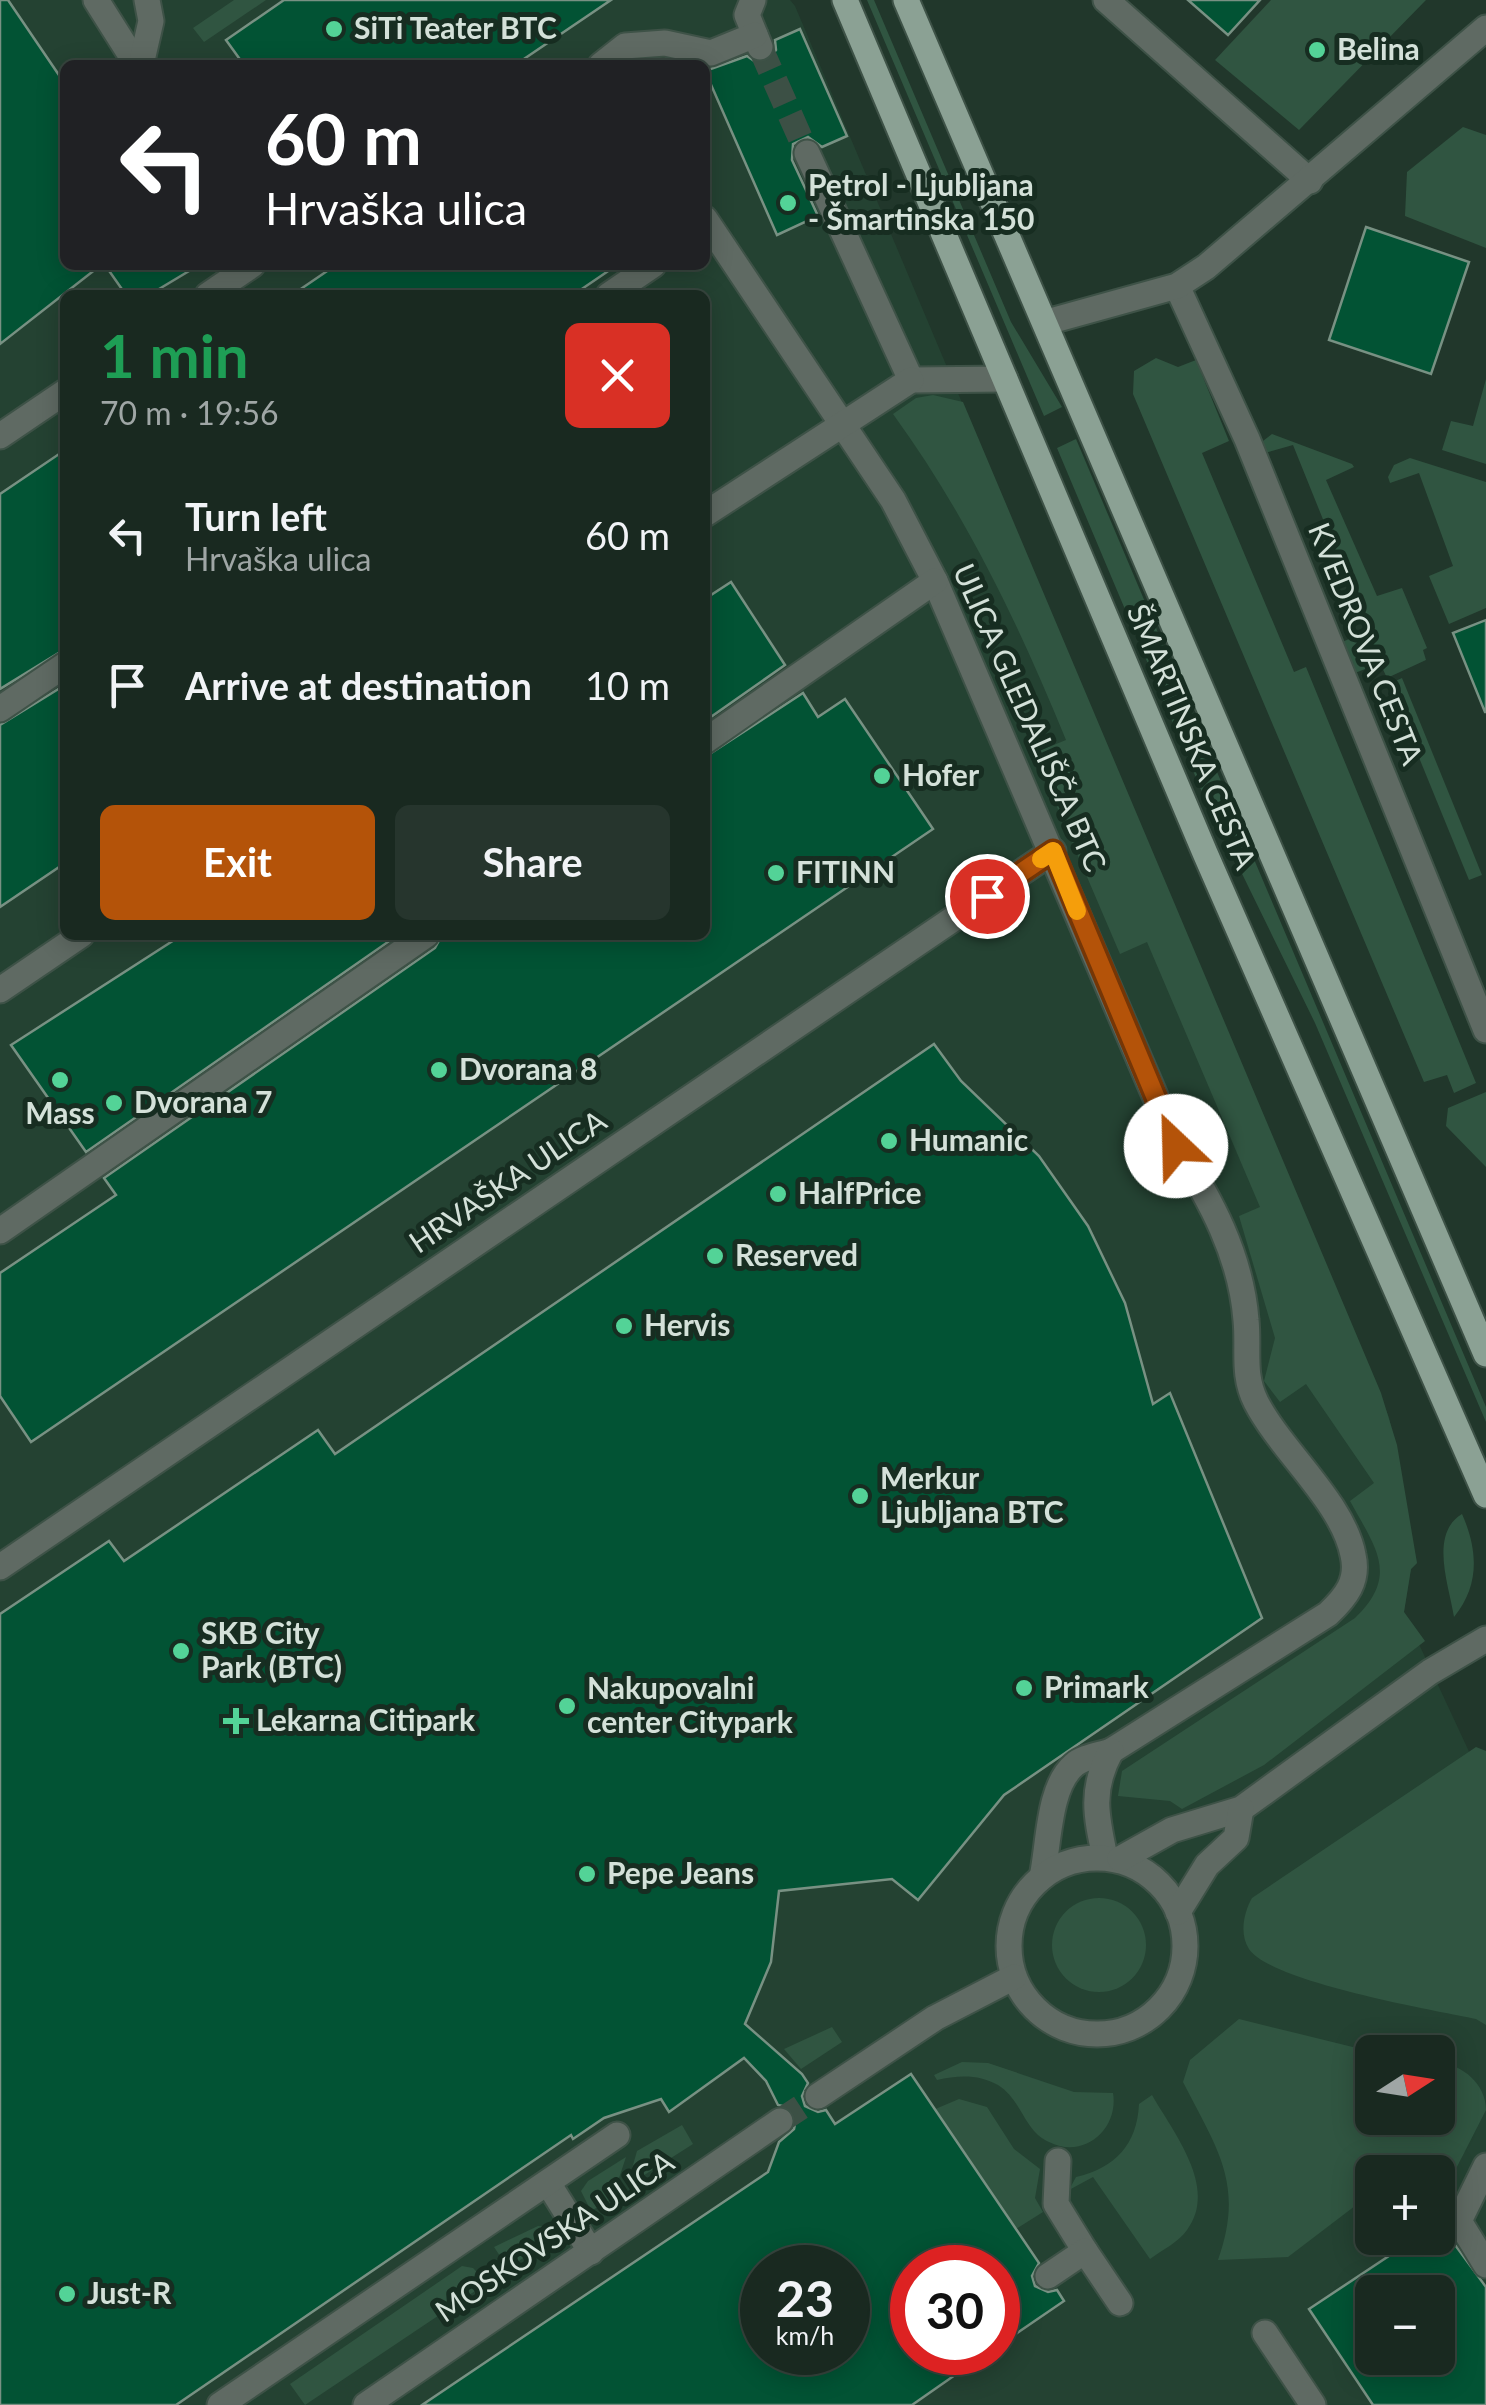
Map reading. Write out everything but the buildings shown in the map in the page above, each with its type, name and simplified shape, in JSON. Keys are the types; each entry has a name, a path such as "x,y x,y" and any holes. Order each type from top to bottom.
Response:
{"main road":[{"name":"ŠMARTINSKA CESTA","path":"845,0 1205,853 1486,1495"},
{"name":"ŠMARTINSKA CESTA","path":"906,0 1486,1354"}],"street":[{"path":"96,0 136,60"},
{"path":"140,60 151,21 146,0"},
{"path":"607,60 624,46 665,42 710,53 758,41 747,15 753,0"},
{"path":"1106,0 1310,181"},
{"path":"1046,322 1177,286 1310,181 1486,28"},
{"path":"807,154 911,380"},
{"name":"ULICA GLEDALIŠČA BTC","path":"710,229 894,500 935,581 1053,851 1152,1121 1217,1212 1246,1320 1246,1382 1268,1424 1342,1526 1354,1560 1350,1591 1328,1614 1110,1751 1078,1761 1066,1773 1042,1877"},
{"path":"215,290 245,270"},
{"path":"616,290 646,270"},
{"name":"KVEDROVA CESTA","path":"1177,286 1247,439 1486,1030"},
{"path":"710,511 842,421 911,380 1005,379"},
{"path":"0,436 60,395"},
{"path":"710,738 935,581"},
{"path":"0,709 60,667"},
{"name":"HRVAŠKA ULICA","path":"0,1567 1053,851"},
{"path":"0,990 74,940"},
{"path":"0,1231 419,940"},
{"path":"1110,1751 1096,1778 1094,1808 1113,1858 1162,1886 1178,1912 1186,1945 1175,1987 1163,2005 1134,2026 1098,2034 1063,2028 1034,2008 1014,1978 1008,1954 1010,1928 1018,1905 1042,1877 1075,1860 1113,1858 1172,1830 1241,1809 1430,1672 1486,1639"},
{"path":"1178,1912 1207,1865 1236,1838 1241,1809"},
{"path":"818,2096 935,2018 1014,1978"},
{"name":"MOSKOVSKA ULICA","path":"366,2405 780,2121"},
{"path":"220,2405 617,2135"},
{"path":"1058,2160 1056,2204 1120,2304"},
{"path":"1486,2166 1459,2221 1486,2265"},
{"path":"548,2182 591,2252"},
{"path":"1048,2276 1086,2250"},
{"path":"1265,2333 1313,2405"}],"shaded area":[{"path":"0,0 790,0 795,6 1389,1417 1417,1563 1411,1569 1404,1612 1486,1788 1486,2405 0,2405"},
{"path":"234,0 266,0 204,42 193,28"},
{"path":"867,0 874,0 1011,322 1062,407 1044,416"},
{"path":"1271,0 1426,0 1299,130 1215,60"},
{"path":"1463,127 1486,135 1486,248 1405,216 1407,172"},
{"path":"1156,358 1178,367 1196,360 1229,441 1202,453 1294,672 1306,667 1476,1083 1454,1093 1447,1075 1424,1082 1133,394 1134,371"},
{"path":"1486,379 1486,464 1442,450 1451,421 1473,426"},
{"path":"933,395 963,402 1381,1393 1397,1445 1417,1563 1411,1569 1404,1612 1425,1641 1264,1765 1182,1809 1170,1801 1118,1796 1122,1771 1355,1618 1369,1603 1377,1588 1379,1561 1350,1501 1374,1483 1306,1384 1280,1402 1264,1381 1275,1338 1239,1216 1260,1207 1147,942 1120,954 1034,753 1066,740 1029,654 968,531 893,414 916,398"},
{"path":"1272,434 1352,464 1354,467 1326,480 1377,596 1402,588 1427,648 1423,650 1426,660 1387,678 1380,663 1355,673 1342,642 1368,631 1293,445 1265,453 1263,441"},
{"path":"1076,439 1486,1407 1486,1422 1315,1023 1202,792 1057,448"},
{"path":"1410,458 1486,482 1486,608 1449,624 1429,576 1453,566 1419,473 1390,483 1388,477 1394,465"},
{"path":"1402,678 1482,875 1469,880 1389,684"},
{"path":"1486,1092 1486,1167 1446,1126 1448,1108"},
{"path":"1462,1514 1474,1567 1468,1592 1454,1617 1444,1547 1452,1523"},
{"path":"1476,1747 1486,1751 1486,2025 1476,2019 1319,1983 1263,1961 1249,1949 1244,1923 1252,1898"},
{"path":"1099,1898 1117,1901 1132,1912 1143,1927 1143,1963 1132,1978 1117,1989 1099,1992 1081,1989 1066,1978 1055,1963 1052,1945 1055,1927 1066,1912 1081,1901"},
{"path":"1239,2019 1355,2048 1355,2135 1455,2135 1455,2067 1477,2084 1486,2110 1455,2171 1455,2155 1355,2155 1355,2206 1288,2257 1218,2260 1226,2233 1228,2188 1216,2148 1183,2082 1190,2060"},
{"path":"832,2027 842,2042 801,2069 784,2049"},
{"path":"962,2062 988,2063 1074,2092 1113,2093 1110,2118 1096,2138 1075,2147 1062,2147 1034,2131 1013,2099 998,2085 968,2076 937,2080 934,2075"},
{"path":"1152,2095 1181,2143 1196,2179 1198,2196 1196,2214 1187,2230 1150,2259 1093,2177 1069,2190 1076,2177 1102,2168 1121,2153 1134,2131 1139,2104"},
{"path":"959,2099 987,2107 1014,2149 1040,2169 1035,2198 1043,2212 1016,2229 933,2110"},
{"path":"682,2125 693,2144 627,2186 637,2151"},
{"path":"626,2157 612,2199 591,2211 581,2191 588,2181"},
{"path":"538,2226 549,2227 555,2237 508,2268 494,2247"},
{"path":"462,2266 473,2268 487,2283 305,2405 290,2384"}],"tunnel":[{"path":"760,47 807,153"},
{"path":"780,2121 818,2096"}],"slow traffic":[{"path":"1041,859 1053,851 1077,911"}],"place":[{"name":"SiTi Teater BTC","path":"334,29"},
{"name":"Belina","path":"1317,50"},
{"name":"Petrol - Ljubljana - Šmartinska 150","path":"788,203"},
{"name":"Hofer","path":"882,776"},
{"name":"FITINN","path":"776,873"},
{"name":"Dvorana 8","path":"439,1070"},
{"name":"Mass","path":"60,1080"},
{"name":"Dvorana 7","path":"114,1103"},
{"name":"Humanic","path":"889,1141"},
{"name":"HalfPrice","path":"778,1194"},
{"name":"Reserved","path":"715,1256"},
{"name":"Hervis","path":"624,1326"},
{"name":"Merkur Ljubljana BTC","path":"860,1496"},
{"name":"SKB City Park (BTC)","path":"181,1651"},
{"name":"Primark","path":"1024,1688"},
{"name":"Nakupovalni center Citypark","path":"567,1706"},
{"name":"Lekarna Citipark","path":"236,1721"},
{"name":"Pepe Jeans","path":"587,1874"},
{"name":"Just-R","path":"67,2294"}],"route":[{"path":"987,896 1053,851 1176,1146"}]}
